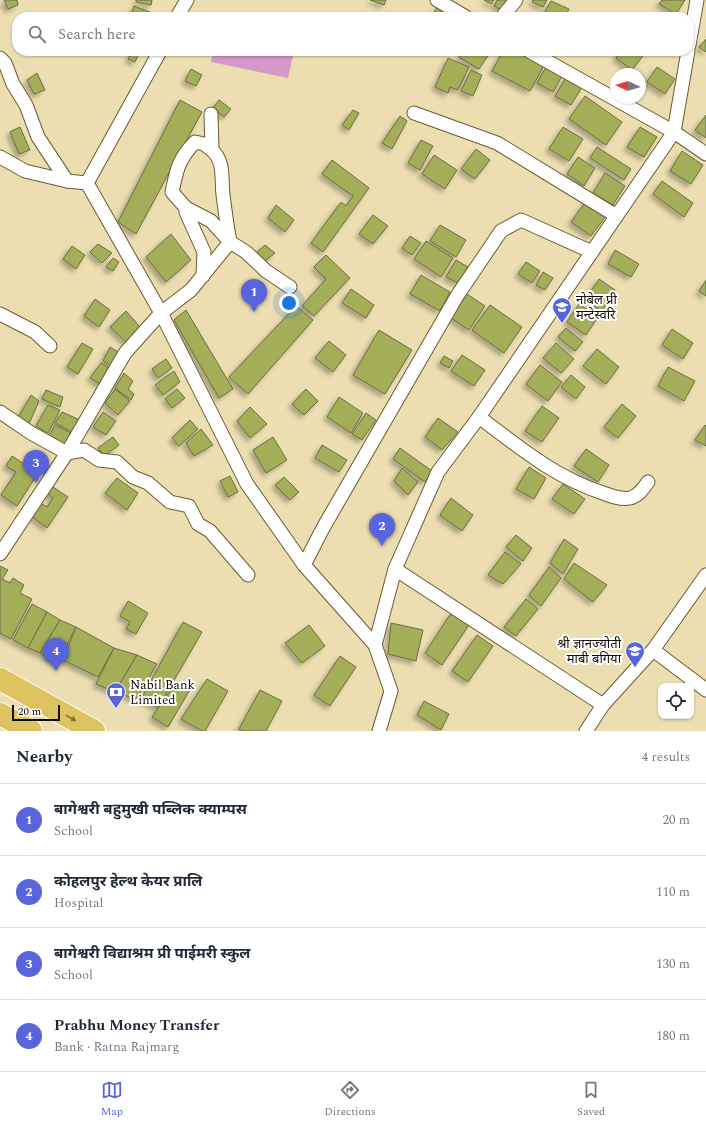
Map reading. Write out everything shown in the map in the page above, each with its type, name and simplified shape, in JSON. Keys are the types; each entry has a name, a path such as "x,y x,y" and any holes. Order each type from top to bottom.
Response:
{"highway":[{"path":"0,679 94,731"},
{"path":"0,714 31,731"}],"street":[{"path":"437,0 457,12"},
{"path":"506,12 516,0"},
{"path":"694,17 697,0"},
{"path":"87,183 157,56"},
{"path":"538,56 674,132 706,154"},
{"path":"375,645 395,569 438,472 479,417 615,216 674,132 687,56"},
{"path":"0,58 5,63 13,84 26,105 38,137 67,181"},
{"path":"211,114 212,150"},
{"path":"414,114 497,143 615,216"},
{"path":"0,554 67,453 125,353 161,312 191,290 230,242 223,193 223,174 218,156 204,144 195,142 179,161 172,192 186,208 211,221 230,242 246,252 266,272 290,287"},
{"path":"0,157 25,171 67,181 87,183"},
{"path":"87,183 161,312 247,484 304,565 375,645 391,691 379,731"},
{"path":"186,208 186,212 204,252 203,276"},
{"path":"304,565 323,528 453,302 500,231 521,220 592,252"},
{"path":"0,314 35,332 50,346"},
{"path":"0,412 31,433 67,453 84,450 99,460 117,462 133,476 148,482 170,502 190,506 198,524 210,531 248,575"},
{"path":"479,417 545,466 572,482 619,498 630,498 638,494 648,482"},
{"path":"395,569 603,705"},
{"path":"586,731 603,705 653,650 706,575"},
{"path":"653,650 706,690"}],"shaded area":[{"path":"212,56 293,56 288,78 211,62"}],"building":[{"path":"4,0 17,0 18,5 8,9"},
{"path":"136,0 152,0 151,5 136,2"},
{"path":"370,0 386,0 384,5"},
{"path":"484,0 494,0 491,4"},
{"path":"497,0 510,0 504,11 494,6"},
{"path":"533,0 547,0 543,7 532,2"},
{"path":"662,0 685,0 677,12 673,12 659,4"},
{"path":"551,1 569,9 568,12 545,12"},
{"path":"134,6 150,12 132,12"},
{"path":"437,7 446,12 434,12"},
{"path":"706,39 706,52 699,47"},
{"path":"130,56 138,56 135,62 128,59"},
{"path":"460,56 488,56 479,69 459,57"},
{"path":"500,56 530,56 545,64 530,91 492,71"},
{"path":"617,56 643,56 634,68 629,68 616,58"},
{"path":"448,58 469,67 458,90 450,87 448,93 435,87"},
{"path":"546,67 562,76 553,92 537,83"},
{"path":"657,67 675,79 665,94 647,82"},
{"path":"191,69 202,75 196,86 185,81"},
{"path":"471,70 482,75 473,96 461,91"},
{"path":"37,73 45,90 34,94 27,80"},
{"path":"568,74 584,84 571,105 555,96"},
{"path":"585,96 622,122 606,145 569,119"},
{"path":"180,100 202,112 136,234 118,222"},
{"path":"219,100 231,109 224,117 213,108"},
{"path":"353,110 359,113 349,130 342,125"},
{"path":"706,115 706,138 695,130"},
{"path":"400,116 407,121 392,149 382,143"},
{"path":"20,127 30,150 19,154 10,132"},
{"path":"563,127 583,139 569,161 549,149"},
{"path":"640,127 657,137 644,157 627,147"},
{"path":"421,140 433,146 420,170 408,163"},
{"path":"597,147 631,169 624,180 590,158"},
{"path":"476,149 490,160 475,179 461,169"},
{"path":"682,151 703,165 691,184 670,171"},
{"path":"434,155 457,170 445,189 422,174"},
{"path":"578,157 595,168 584,186 567,174"},
{"path":"332,160 369,188 323,252 311,243 341,202 346,206 353,196 322,174"},
{"path":"605,173 625,186 613,205 593,193"},
{"path":"662,181 693,203 684,217 653,194"},
{"path":"586,201 606,216 591,236 571,222"},
{"path":"276,205 294,220 285,232 268,218"},
{"path":"373,215 388,226 373,244 359,234"},
{"path":"440,225 466,240 456,257 430,241"},
{"path":"171,234 191,260 166,282 146,257"},
{"path":"410,236 421,243 412,255 402,248"},
{"path":"426,241 453,258 441,277 414,259"},
{"path":"98,244 112,253 102,263 90,252"},
{"path":"265,245 275,253 265,261 256,253"},
{"path":"72,246 85,255 76,269 63,259"},
{"path":"615,250 639,264 631,277 608,264"},
{"path":"326,255 350,278 314,316 302,306 326,279 314,267"},
{"path":"113,258 119,262 113,271 106,267"},
{"path":"456,260 468,267 458,283 446,277"},
{"path":"526,262 540,271 532,283 518,274"},
{"path":"543,272 553,278 545,290 536,285"},
{"path":"421,275 450,292 440,311 410,294"},
{"path":"599,279 615,290 602,311 585,300"},
{"path":"706,280 706,296 699,291"},
{"path":"351,289 374,305 366,318 342,303"},
{"path":"467,294 485,306 469,330 451,318"},
{"path":"95,299 110,310 99,327 84,316"},
{"path":"579,304 598,317 586,335 567,322"},
{"path":"490,305 522,327 504,353 472,330"},
{"path":"296,306 313,320 248,394 229,377"},
{"path":"186,310 233,389 219,398 174,320"},
{"path":"126,311 141,328 127,343 110,327"},
{"path":"566,328 583,342 575,351 558,337"},
{"path":"672,329 693,343 683,359 662,345"},
{"path":"379,330 412,350 385,394 353,375"},
{"path":"329,341 346,355 333,372 315,358"},
{"path":"82,343 93,349 78,374 67,367"},
{"path":"556,343 574,359 561,373 543,358"},
{"path":"110,347 120,353 112,367 103,361"},
{"path":"597,349 619,367 606,384 583,366"},
{"path":"462,355 485,370 474,386 451,371"},
{"path":"444,356 453,361 449,368 440,363"},
{"path":"166,359 172,368 158,378 152,369"},
{"path":"101,363 111,369 102,385 90,378"},
{"path":"540,365 562,382 548,401 526,384"},
{"path":"668,367 695,381 684,401 658,386"},
{"path":"174,371 180,382 163,395 155,385"},
{"path":"124,373 133,381 128,389 134,394 131,400 115,388"},
{"path":"571,375 585,387 576,399 561,387"},
{"path":"115,389 130,401 118,415 105,403"},
{"path":"177,389 185,398 172,408 165,399"},
{"path":"306,389 318,401 304,415 292,404"},
{"path":"46,390 63,397 60,407 42,399"},
{"path":"31,395 39,401 29,424 18,418"},
{"path":"339,397 363,413 351,433 327,417"},
{"path":"622,404 636,416 618,438 604,427"},
{"path":"48,405 60,410 48,433 36,426"},
{"path":"542,406 559,418 542,442 525,431"},
{"path":"250,407 267,424 250,438 237,421"},
{"path":"62,412 80,420 72,432 55,423"},
{"path":"103,412 116,421 106,435 93,427"},
{"path":"366,413 376,420 362,440 352,434"},
{"path":"438,418 458,432 442,450 425,437"},
{"path":"190,420 198,429 179,446 172,438"},
{"path":"55,425 71,433 65,447 48,438"},
{"path":"705,425 706,426 706,446 695,440"},
{"path":"201,429 213,445 194,456 186,443"},
{"path":"113,437 119,445 104,456 98,448"},
{"path":"273,437 287,460 266,473 253,450"},
{"path":"322,445 347,460 339,472 315,458"},
{"path":"400,448 432,471 425,482 393,459"},
{"path":"586,449 609,465 598,482 574,466"},
{"path":"12,456 38,473 17,506 1,495 16,472 6,466"},
{"path":"529,467 546,478 534,499 516,489"},
{"path":"402,468 418,482 408,495 394,481"},
{"path":"230,476 238,492 228,497 220,481"},
{"path":"284,477 299,492 290,500 275,485"},
{"path":"117,478 138,493 127,510 105,493"},
{"path":"563,484 585,499 574,514 552,499"},
{"path":"50,485 68,497 47,528 30,515 39,502 47,507 53,498 45,492"},
{"path":"451,498 473,515 462,531 440,515"},
{"path":"516,535 532,548 523,561 506,547"},
{"path":"564,539 578,549 563,574 550,563"},
{"path":"505,552 521,564 503,584 488,575"},
{"path":"574,563 607,585 593,602 564,579"},
{"path":"0,566 8,570 2,579 10,583 13,578 24,585 20,593 32,599 11,639 0,633"},
{"path":"549,567 561,578 541,606 529,595"},
{"path":"526,599 538,609 516,636 504,627"},
{"path":"128,601 148,613 136,634 126,629 130,622 120,616"},
{"path":"32,604 47,612 28,648 13,640"},
{"path":"47,612 60,620 40,653 28,648"},
{"path":"451,613 469,625 442,665 425,653"},
{"path":"60,620 76,627 57,664 40,653"},
{"path":"183,622 202,632 158,708 141,699"},
{"path":"391,623 423,630 416,661 388,654"},
{"path":"309,625 325,646 302,663 285,643"},
{"path":"76,627 114,648 98,677 63,660"},
{"path":"477,635 493,646 468,682 452,671"},
{"path":"114,648 137,655 115,692 96,684"},
{"path":"137,655 157,664 136,699 115,692"},
{"path":"340,656 356,667 330,706 314,695"},
{"path":"207,679 228,691 205,731 202,731 181,719"},
{"path":"177,681 191,688 168,727 152,717"},
{"path":"260,690 282,701 266,731 243,731 239,729"},
{"path":"424,701 449,714 441,730 417,715"}],"place":[{"name":"बागेश्वरी बहुमुखी पब्लिक क्याम्पस","path":"254,312"},
{"name":"नोबेल प्री मन्टेस्वरि","path":"562,324"},
{"name":"बागेश्वरी विद्याश्रम प्री पाईमरी स्कुल","path":"36,483"},
{"name":"कोहलपुर हेल्थ केयर प्रालि","path":"382,546"},
{"name":"श्री ज्ञानज्योती माबी बगिया","path":"635,668"},
{"name":"Prabhu Money Transfer","path":"56,671"},
{"name":"Nabil Bank Limited","path":"116,709"}]}
